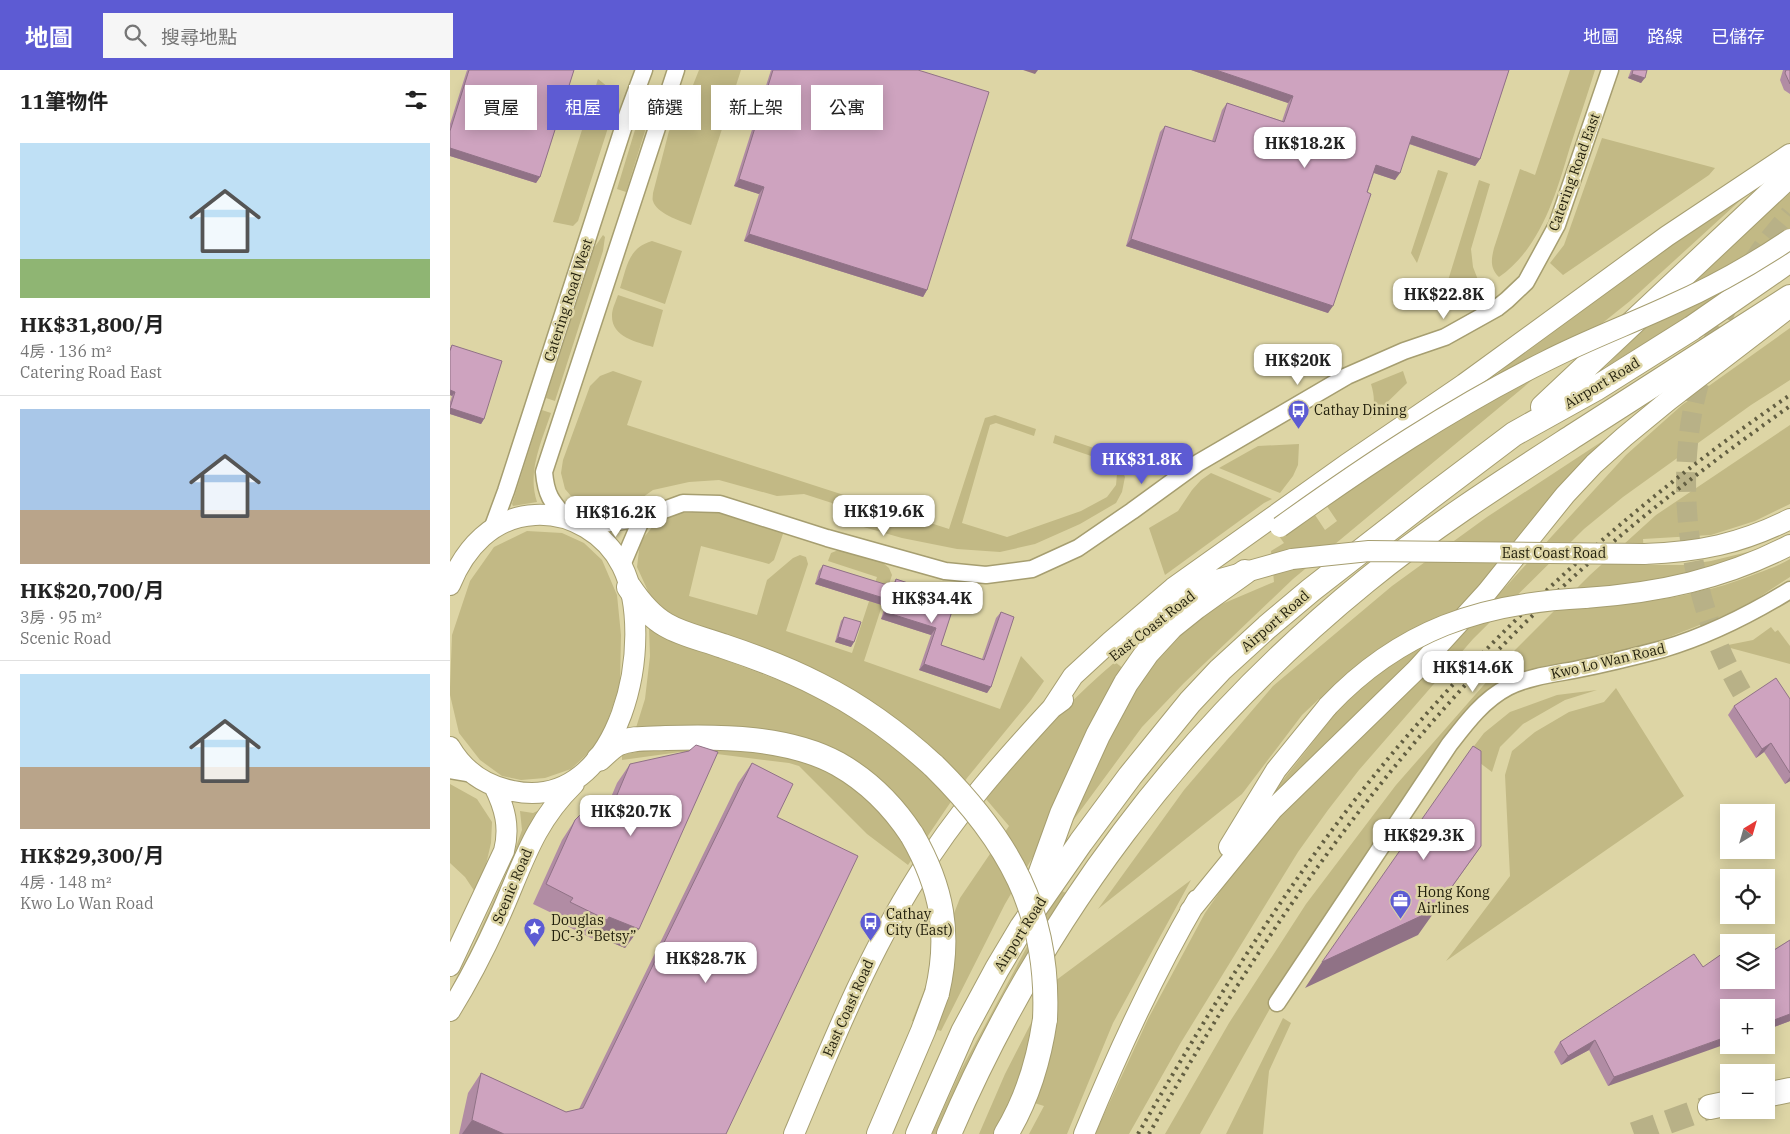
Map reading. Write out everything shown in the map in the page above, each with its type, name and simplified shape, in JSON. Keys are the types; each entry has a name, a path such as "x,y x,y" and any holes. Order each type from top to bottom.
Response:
{"highway":[{"path":"1514,434 1790,175"},
{"name":"Airport Road","path":"918,1134 963,1032 996,969 1022,927 1130,776 1190,702 1220,670 1266,627 1311,590 1514,434 1595,389 1684,333 1790,260"},
{"name":"Airport Road","path":"949,1134 973,1081 1016,997 1081,891 1127,827 1168,775 1260,674 1366,580 1435,528 1515,474 1790,297"},
{"path":"1022,927 1062,814 1098,735 1126,683 1147,653 1171,628 1196,607 1245,572"},
{"path":"626,576 644,608 664,625 764,661 818,685 878,720 934,766 960,792 986,824 1022,886 1031,909 1042,951 1046,998 1042,1040 1033,1075 1021,1107 1006,1134"},
{"path":"594,764 617,744 640,739 717,738 793,747 827,759 852,773 884,800 902,821 928,863 933,878 942,915 943,952 937,993 923,1031 879,1134"},
{"path":"1775,1093 1790,1090"}],"main road":[{"path":"1052,708 1073,676 1110,640 1173,588 1347,464 1464,384 1667,236 1790,154"},
{"path":"1217,580 1239,558 1341,483 1434,424 1505,383 1578,346 1672,305 1726,278 1790,239"},
{"path":"1190,911 1273,809 1416,670 1487,592 1565,495 1594,464 1669,400 1790,308"},
{"path":"450,585 466,553 480,538 492,529 512,520 532,515 566,518 602,539 626,576 635,630 633,664 628,696 618,725 610,742 594,764 565,785 543,792 516,792 494,786 472,774 450,747"},
{"name":"East Coast Road","path":"794,1134 866,968 917,876 975,794 1052,708 1083,684 1103,664 1167,611 1203,587 1217,580 1292,559 1369,552 1644,554 1687,552 1755,535 1790,519"},
{"path":"1084,1134 1136,1016 1190,911 1276,770 1328,706 1358,676 1387,655 1417,638 1448,624 1475,615 1508,606 1646,592 1675,587 1730,571 1790,546"},
{"name":"Scenic Road","path":"450,1011 499,919 535,834 564,794 594,764"},
{"name":"Scenic Road","path":"450,966 504,851 507,838 506,814 494,786"}],"street":[{"name":"Catering Road West","path":"492,529 509,482 628,113 644,70"},
{"path":"566,518 553,503 546,490 544,472 676,70"},
{"name":"Catering Road East","path":"584,527 642,518 683,503 720,504 827,538 945,571 986,575 1032,569 1078,548 1198,463 1347,376 1404,351 1445,337 1498,308 1526,282 1557,225 1610,70"},
{"path":"626,576 642,518"},
{"name":"Kwo Lo Wan Road","path":"1277,1003 1449,745 1486,702 1508,687 1533,678 1620,661 1688,640 1738,618 1790,590"},
{"path":"450,770 472,774"}],"shaded area":[{"path":"699,70 741,70 736,85 711,85 711,130 722,130 691,225 663,213 655,205 653,193 670,130 701,130 701,85 693,85"},
{"path":"1570,70 1595,70 1559,183 1536,236 1514,265 1499,277 1493,267 1493,252 1520,169 1535,175"},
{"path":"598,79 605,85 596,85"},
{"path":"582,130 607,130 578,221 573,226 553,222"},
{"path":"635,130 645,130 626,192 617,189"},
{"path":"1602,138 1715,168 1709,175 1563,275 1550,263 1564,245"},
{"path":"1438,170 1448,173 1417,263 1411,253"},
{"path":"1479,180 1490,184 1471,249 1473,267 1480,285 1440,308 1434,296 1446,287"},
{"path":"1756,186 1630,301 1293,579 1184,683 1142,727 1069,826 1110,728 1144,675 1160,654 1176,638 1215,607 1274,582 1271,551 1284,543 1276,532 1293,520 1298,527 1315,515 1325,530 1337,521 1318,493 1478,390 1599,290"},
{"path":"1790,191 1790,251 1604,368 1691,282"},
{"path":"603,235 605,237 603,251 555,401 546,398 594,248"},
{"path":"652,241 682,251 665,304 620,288 633,253 644,244"},
{"path":"618,295 663,310 653,347 626,337 616,329 612,315"},
{"path":"1790,328 1790,380 1751,405 1623,497 1584,529 1473,639 1359,770 1298,852 1180,1044 1129,1134 1095,1134 1148,1019 1205,913 1257,838 1437,662 1626,455 1682,405"},
{"path":"613,371 642,381 627,425 949,529 985,418 995,415 1036,429 1034,436 996,423 990,425 962,523 1007,537 1081,511 1107,497 1116,485 1117,474 1100,459 1053,443 1055,435 1100,450 1118,461 1125,477 1122,492 1116,503 1080,524 1035,544 1000,552 957,549 902,538 860,526 832,503 804,494 777,496 719,480 689,482 653,490 636,502 614,508 592,508 576,502 565,489 561,473 563,460 590,386 600,376"},
{"path":"1403,371 1407,383 1370,419 1374,402 1371,384"},
{"path":"1662,402 1423,650 1267,805 1279,785 1336,713 1319,699 1302,715 1242,794 1098,909 1184,790 1273,686 1392,586 1487,517"},
{"path":"542,410 551,413 534,469 534,491 537,502 513,506 512,504"},
{"path":"1790,425 1790,504 1755,521 1711,535 1643,539 1645,565 1683,565 1711,561 1768,547 1621,604 1656,600 1708,590 1774,567 1790,559 1790,577 1741,609 1620,656 1544,666 1515,677 1471,713 1287,978 1200,1134 1165,1134 1229,1023 1306,904 1396,785 1511,654 1590,575 1656,515"},
{"path":"1299,444 1298,465 1293,476 1280,493 1219,468 1258,446"},
{"path":"1211,473 1272,499 1165,575 1149,528 1178,511 1192,490"},
{"path":"719,511 784,531 774,560 769,564 701,546 689,596 757,615 767,580 793,558 800,555 806,557 808,564 786,631 852,653 877,577 828,561 831,553 841,549 882,562 889,568 892,575 864,661 1000,709 1021,656 1044,681 1031,700 967,778 908,865 867,834 799,766 789,763 717,754 680,752 622,760 622,755 652,749 635,731 645,699 650,656 649,627 704,652 815,694 677,622 653,602 637,567 640,542 654,525 679,513"},
{"path":"527,531 562,533 584,543 602,560 617,595 621,635 620,685 600,742 571,769 545,778 521,780 502,776 480,760 459,733 450,695 450,687 452,635 470,581 494,547"},
{"path":"1771,627 1775,632 1778,630 1790,646 1790,664 1723,646 1753,640"},
{"path":"1115,662 1129,673 1040,845 1005,904 941,1031 912,1021 960,898 1009,826 986,799 1047,728"},
{"path":"1616,688 1684,796 1446,961 1510,876 1505,775 1512,751 1535,732 1569,712 1604,702"},
{"path":"1597,690 1565,700 1523,724 1500,747 1492,772 1468,754 1484,733 1510,712 1557,695"},
{"path":"450,784 477,799 492,822 491,843 485,869 475,892 465,877 450,863"},
{"path":"544,808 450,1000 450,990 473,946 510,864 522,830 520,811 533,813"},
{"path":"1191,880 1113,1023 1067,1134 1029,1134 1044,1106 1012,1096 994,1134 979,1134 1005,1074 1051,984"},
{"path":"1058,889 1068,894 940,1134 932,1134 961,1070"},
{"path":"1283,1018 1291,1023 1269,1071 1263,1134 1226,1134"}],"building":[{"path":"469,70 574,70 569,85 547,85 547,130 555,130 540,177 450,148 450,131"},
{"path":"773,70 918,70 989,92 927,290 749,234 764,187 739,179 754,130 801,130 801,85 768,85"},
{"path":"1216,70 1509,70 1480,159 1412,136 1400,173 1376,165 1367,192 1371,194 1333,306 1131,239 1165,126 1215,142 1227,103 1284,122 1293,96"},
{"path":"1633,70 1647,70 1645,78 1632,74"},
{"path":"1786,70 1790,70 1790,84 1785,73"},
{"path":"452,345 502,361 484,419 450,408 455,392 450,390 450,351"},
{"path":"823,565 894,587 896,579 956,599 941,645 984,660 1001,612 1014,617 991,687 924,664 936,628 885,612 890,600 819,578"},
{"path":"844,617 861,622 854,642 838,637"},
{"path":"1776,678 1790,699 1790,773 1771,743 1762,749 1734,706"},
{"path":"696,745 718,752 639,929 609,917 607,920 570,902 573,898 546,884 575,820 592,803 604,807 606,802 614,802 630,764 689,751"},
{"path":"1473,746 1481,751 1481,846 1436,909 1322,962"},
{"path":"752,763 793,784 777,817 858,856 726,1134 504,1134 472,1120 481,1073 566,1112 583,1108"},
{"path":"1790,940 1790,1014 1775,1020 1775,999 1720,999 1720,1039 1614,1077 1595,1040 1568,1056 1560,1042 1694,954 1703,967 1720,955 1720,989 1775,989 1775,949"}],"tunnel":[{"path":"1752,263 1790,214"},
{"path":"1731,299 1710,348 1695,399 1688,446 1686,493 1690,542 1700,589 1715,635 1735,679 1760,720 1790,757"},
{"path":"1634,1134 1710,1107"}],"railway":[{"path":"1138,1134 1217,1000 1303,870 1333,828 1411,731 1510,625 1617,527 1673,481 1790,395"},
{"path":"1149,1134 1231,995 1275,928 1321,862 1420,736 1474,675 1531,617 1592,560 1722,455 1790,406"}],"place":[{"name":"Cathay Dining","path":"1298,429"},
{"name":"Hong Kong Airlines","path":"1401,919"},
{"name":"Cathay City (East)","path":"870,941"},
{"name":"Douglas DC-3 “Betsy”","path":"535,947"}]}
